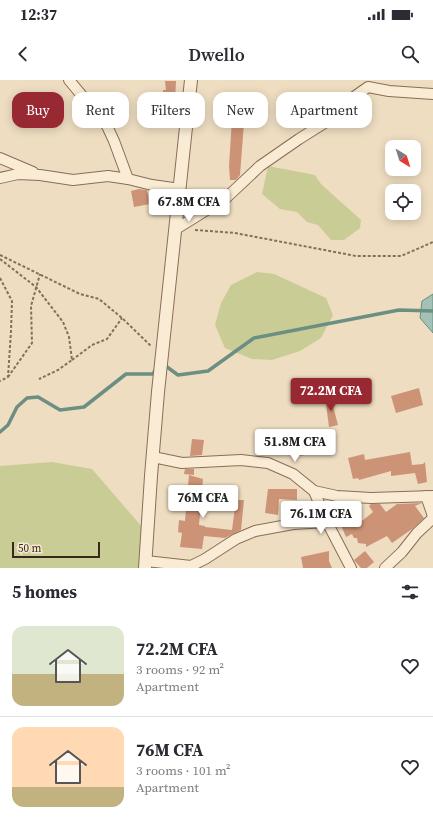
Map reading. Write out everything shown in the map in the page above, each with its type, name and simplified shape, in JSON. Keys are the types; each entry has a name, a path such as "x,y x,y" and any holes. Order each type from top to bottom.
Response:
{"street":[{"path":"69,80 107,126 128,178"},
{"path":"191,80 158,392 145,565 191,566 205,560 236,539 255,531 293,524 327,522"},
{"path":"176,229 226,198 260,166 334,116 351,99 368,87 389,91 433,94"},
{"path":"0,158 40,175"},
{"path":"0,178 18,174 40,175 73,180 108,176 128,178 152,185 180,189"},
{"path":"153,457 182,463 241,460 268,463 293,474 314,491 337,496 371,498 430,496 433,516 431,520 417,533 402,552 385,568"},
{"path":"314,491 327,522 351,568"}],"path":[{"path":"176,229 235,233 356,256 401,256 433,242"},
{"path":"0,255 80,294 99,299 122,318 153,348 161,363"},
{"path":"0,259 36,287 63,322 69,337 72,360"},
{"path":"0,381 8,377 32,343 31,306 40,274"},
{"path":"0,278 12,301 8,377"},
{"path":"39,379 58,370 92,345 107,339 122,318"}],"green space":[{"path":"268,166 315,175 321,184 361,220 360,228 344,240 331,240 318,225 307,222 297,212 280,209 262,194"},
{"path":"257,272 274,274 326,298 333,315 321,338 300,351 272,360 252,359 225,348 215,325 221,303 231,285"},
{"path":"52,462 92,469 149,535 146,568 0,568 0,466"}],"shaded area":[{"path":"433,294 433,333 420,318 422,301"}],"building":[{"path":"165,81 176,81 175,92 163,92 163,90 166,90"},
{"path":"231,128 244,128 240,175 236,180 230,180 229,166"},
{"path":"139,189 147,190 150,204 134,207 131,191"},
{"path":"419,388 423,405 396,413 391,396"},
{"path":"330,395 338,425 329,427 325,396"},
{"path":"192,439 204,440 202,455 190,456"},
{"path":"323,440 326,452 298,456 297,445"},
{"path":"410,452 412,465 423,464 425,462 427,482 418,484 415,473 391,476 391,471 359,480 358,478 353,479 348,458 364,454 365,460"},
{"path":"185,469 194,469 194,475 184,474"},
{"path":"189,475 203,479 199,525 232,530 236,500 244,500 241,530 225,538 204,536 202,549 180,547 182,533 178,532 179,520 185,521"},
{"path":"268,489 297,489 297,500 279,499 278,515 265,513"},
{"path":"422,503 415,506 424,518 412,529 392,543 387,536 366,547 366,544 358,543 357,538 354,538 352,534 346,537 341,525 355,519 357,525 373,512 369,506 371,504 380,504 386,512 397,504"},
{"path":"329,551 329,561 332,568 303,568 301,557"},
{"path":"365,551 374,562 367,568 361,568 354,560"}],"waterway":[{"path":"163,364 178,375 208,371 254,338 399,310 433,311"},
{"path":"0,432 8,425 17,407 27,398 38,397 60,410 84,407 126,374 153,374 156,369"}]}
